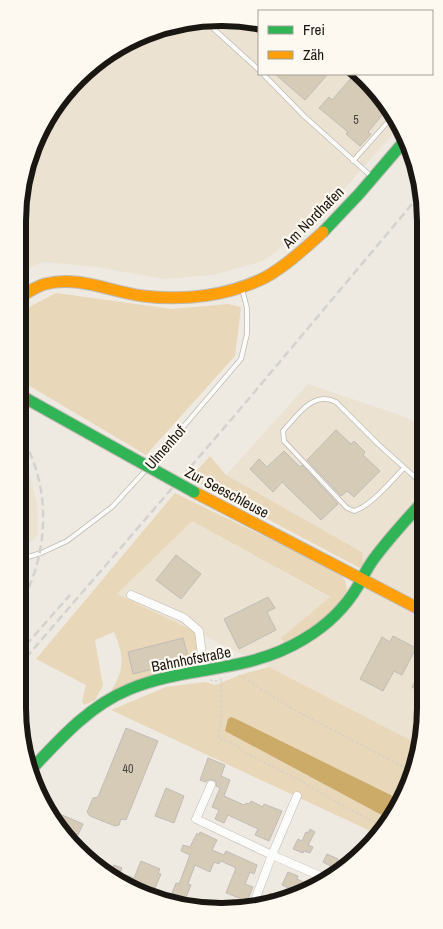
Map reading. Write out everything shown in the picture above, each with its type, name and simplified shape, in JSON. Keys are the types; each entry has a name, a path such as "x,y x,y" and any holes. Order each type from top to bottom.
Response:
{"street":[{"name":"Am Nordhafen","path":"26,293 51,283 79,284 135,295 171,298 202,297 241,287 265,277 287,263 318,236 401,145"},
{"name":"Zur Seeschleuse","path":"26,398 194,492 417,608"},
{"name":"Bahnhofstraße","path":"35,765 76,723 116,694 154,680 235,666 270,656 304,639 328,624 346,604 372,561 417,508"},
{"path":"131,594 184,618 199,631 204,672"},
{"path":"211,785 196,819 320,876"},
{"path":"255,900 297,796"}],"lane":[{"path":"211,27 258,69"},
{"path":"264,75 304,116 372,178"},
{"path":"353,162 389,121"},
{"name":"Ulmenhof","path":"26,557 68,541 112,507 155,460 241,358 247,334 247,308 241,287"},
{"path":"404,468 370,501 354,511 347,508 284,441 283,431 309,404 319,398 330,399 336,402 417,479"}],"path":[{"path":"238,674 294,709 406,769"},
{"path":"221,679 221,723 218,738 234,744 257,759 378,824"}],"shaded area":[{"path":"222,26 258,30 258,75 350,75 360,83 384,113 395,132 312,225 263,261 213,275 164,279 97,267 43,262 26,270 28,196 33,171 46,135 59,113 83,83 113,59 147,41 171,33 196,28"},
{"path":"56,293 172,309 228,304 241,307 235,356 146,455 26,384 26,312 31,306"},
{"path":"308,384 400,415 417,423 417,708 414,742 269,667 117,594 192,521 330,598 281,638 339,604 363,563 362,552 226,475"},
{"path":"210,456 226,475 362,552 363,563 360,568 190,478"},
{"path":"26,466 37,503 38,534 31,542 26,544"},
{"path":"175,493 339,573 345,580 347,590 328,616 286,645 281,638 330,597 192,521 117,594 198,633 199,655 195,665 186,670 145,677 111,691 119,676 122,662 120,648 114,632 95,640 103,686 95,700 84,705 82,702 86,685 36,659"},
{"path":"269,667 414,742 410,758 395,797 231,717 225,731 384,816 372,832 111,710 166,687 205,682 215,685 243,674"},
{"path":"234,718 395,797 384,816 225,731 228,719"}],"building":[{"path":"276,75 327,75 305,100"},
{"path":"352,77 360,83 384,113 368,132 371,134 360,146 346,134 348,132 319,108 329,97 332,100"},
{"path":"336,430 351,444 354,441 365,452 363,455 380,471 354,497 347,491 341,496 307,460"},
{"path":"284,451 300,467 302,465 338,504 321,520 282,482 273,492 250,469 259,459 267,467"},
{"path":"176,555 201,574 181,599 156,580"},
{"path":"268,597 275,608 267,612 276,630 239,649 224,619"},
{"path":"393,636 416,648 402,675 394,671 383,691 360,679 382,637 390,642"},
{"path":"183,638 189,660 133,674 128,652"},
{"path":"417,677 417,690 412,687"},
{"path":"126,728 158,741 126,820 121,819 119,825 115,826 90,816 87,812 93,798 98,797"},
{"path":"208,758 225,765 221,776 230,780 224,796 244,805 246,803 249,804 251,801 263,807 264,804 282,811 269,841 255,835 258,829 228,815 224,823 215,819 219,810 212,807 220,788 216,786 216,782 213,780 206,782 200,780"},
{"path":"166,788 184,796 174,823 155,816"},
{"path":"57,813 83,824 78,835 73,833"},
{"path":"310,829 315,832 308,845 313,847 310,853 304,851 303,853 293,849 298,839 302,841 306,832 308,833"},
{"path":"200,832 217,840 212,850 224,855 226,851 257,865 254,874 250,872 245,884 253,887 247,901 226,893 236,868 221,861 219,864 214,862 210,872 195,865 188,884 191,885 185,899 171,896 176,883 179,884 190,855 181,851 183,845 190,847 197,833 199,835"},
{"path":"327,854 338,859 333,868 323,862"},
{"path":"141,861 160,869 158,873 161,874 154,890 124,877 112,870 114,865 122,868 120,873 134,878"},
{"path":"288,872 298,876 297,879 306,884 292,889 282,885"}],"railway":[{"path":"26,658 236,414 415,200"},
{"path":"26,446 37,474 42,496 43,520 36,566 26,594"},
{"path":"26,645 70,595"}],"traffic: fast":[{"path":"323,232 401,145"},
{"path":"26,398 129,456"},
{"path":"129,456 194,492"},
{"path":"35,765 74,725 115,696 152,681 261,658 283,650 312,634 334,616 347,602 379,552 417,508"}],"traffic: slow":[{"path":"26,293 41,285 57,282 82,283 143,296 174,298 222,293 266,277 289,262 323,232"},
{"path":"194,492 417,608"}]}
